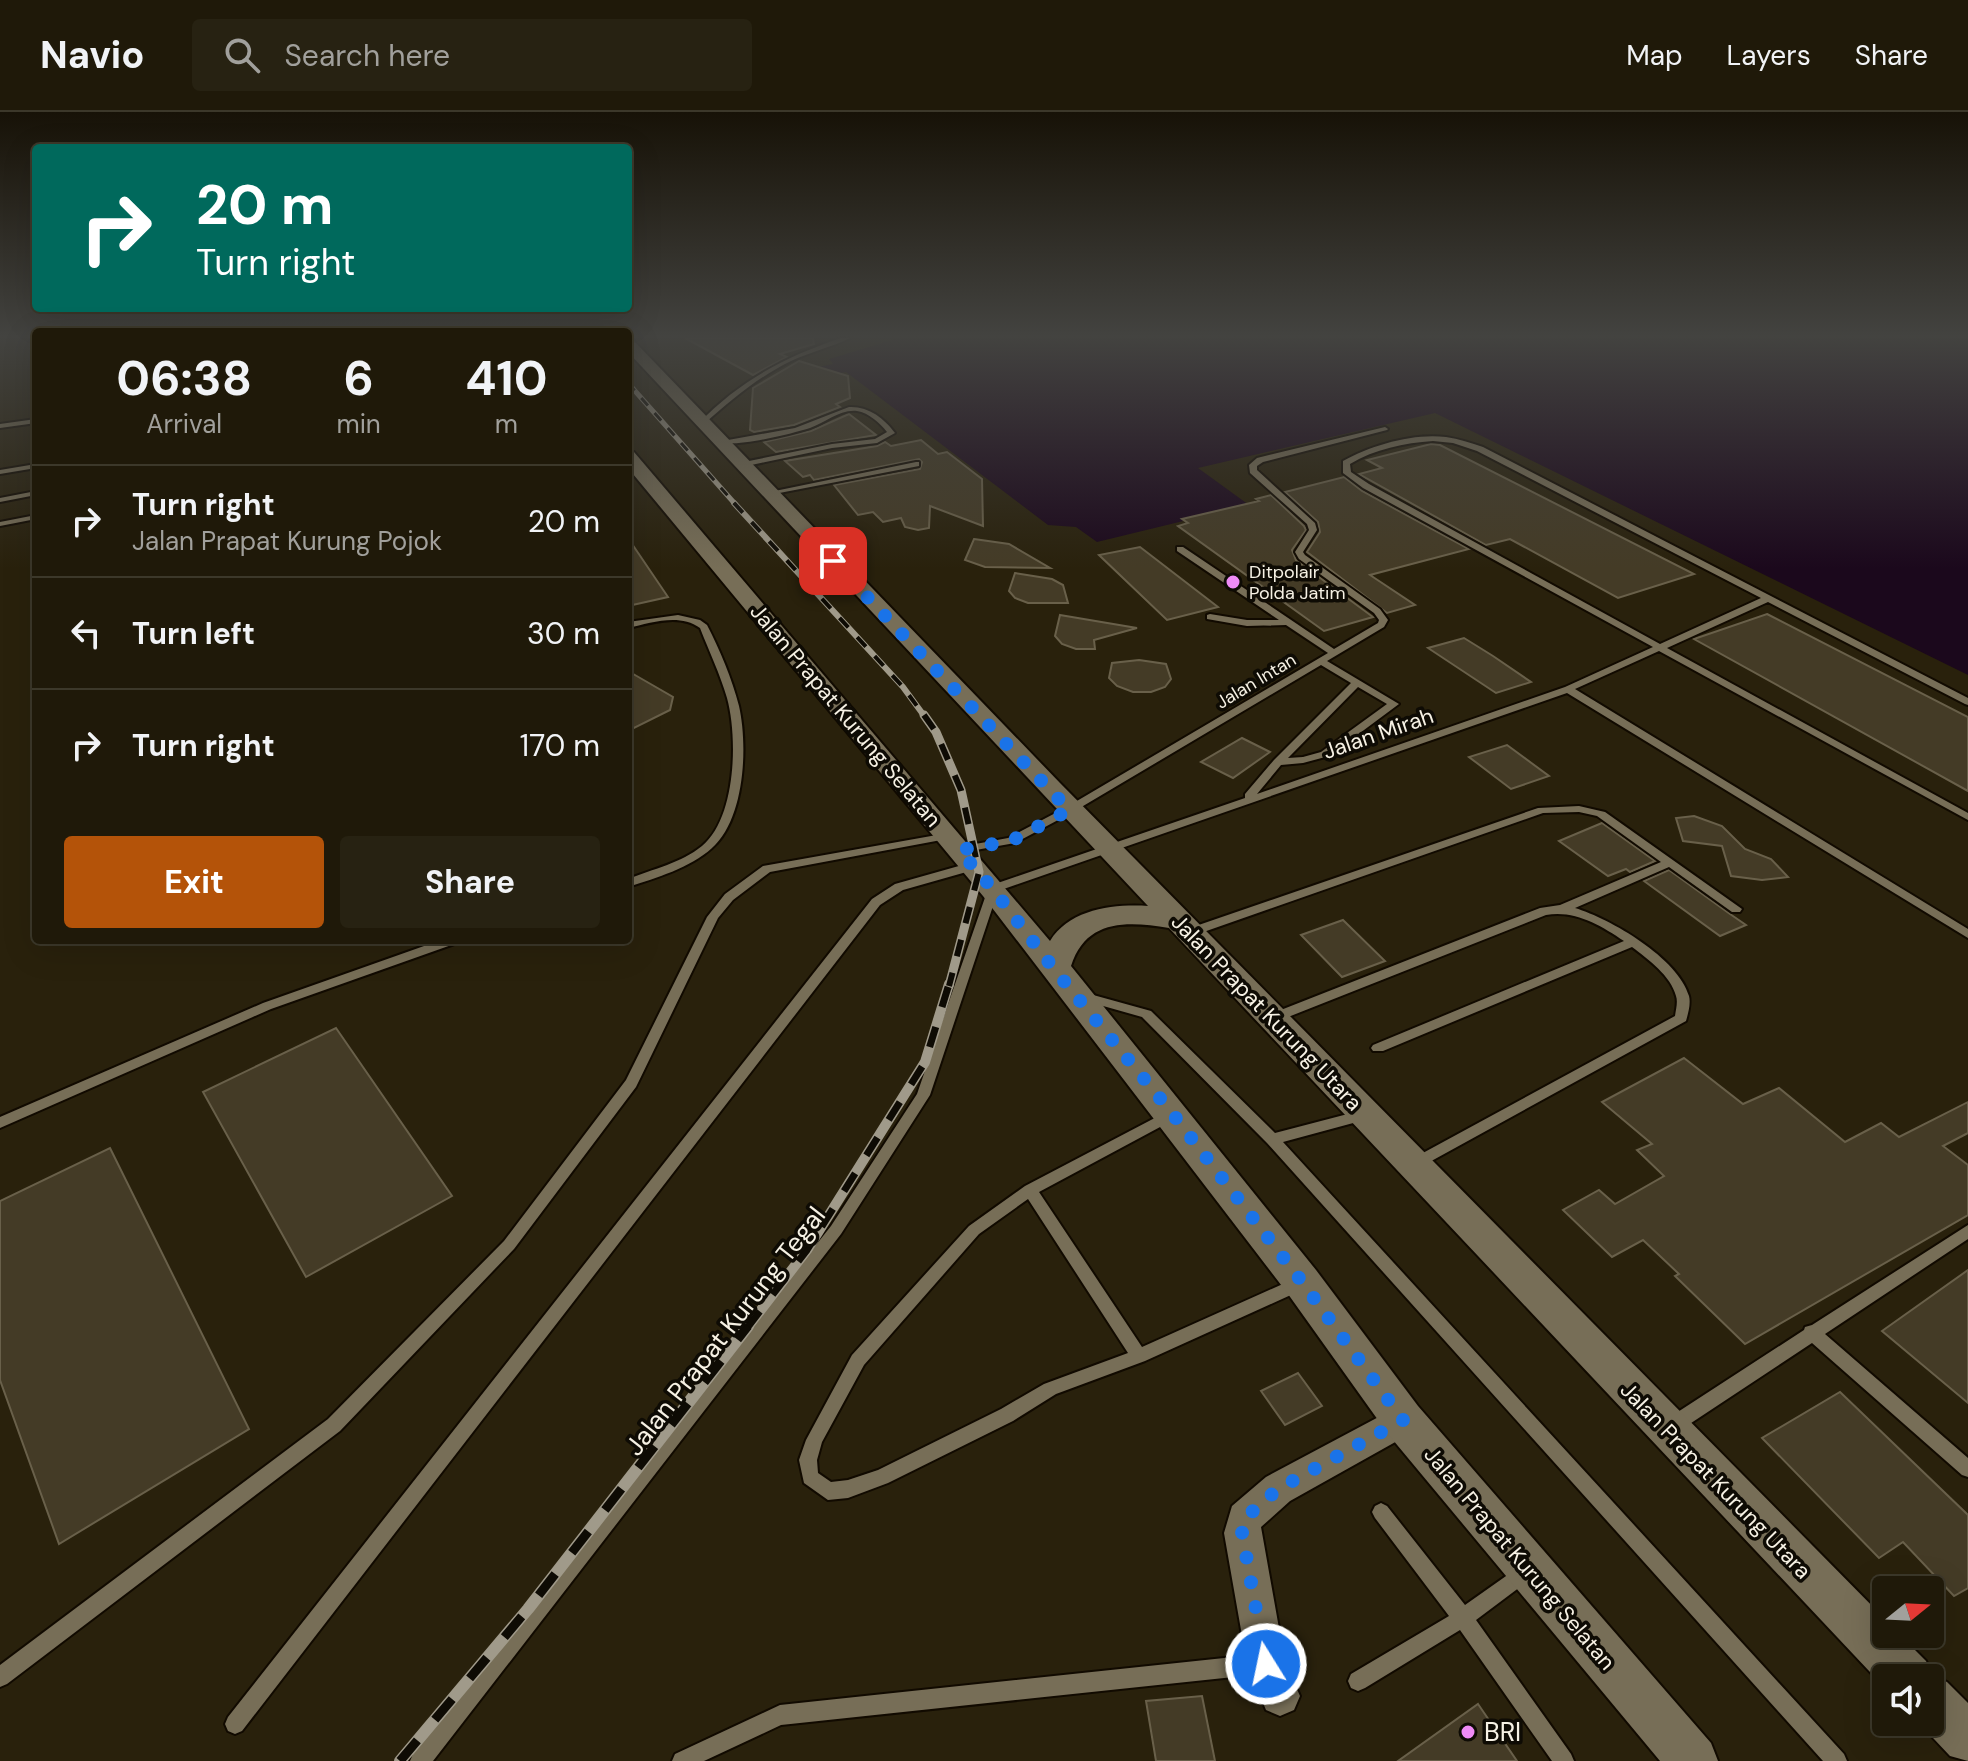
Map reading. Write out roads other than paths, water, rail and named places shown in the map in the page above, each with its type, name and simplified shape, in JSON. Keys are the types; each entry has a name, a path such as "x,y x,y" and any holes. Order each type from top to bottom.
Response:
{"street":[{"name":"Jalan Prapat Kurung Utara","path":"696,415 1069,810 1185,926 1895,1664"},
{"name":"Jalan Prapat Kurung Selatan","path":"632,461 968,860 1172,1113 1403,1420 1693,1761"},
{"path":"1065,982 1064,942 1080,927 1115,915 1145,914 1185,926"},
{"path":"1273,1680 1242,1533 1245,1518 1278,1489 1403,1420"},
{"path":"1944,1713 1968,1738"}],"lane":[{"path":"722,443 734,415"},
{"path":"722,443 775,435 810,425 831,415"},
{"path":"722,443 832,446 877,441 891,433 869,415"},
{"path":"0,426 32,422"},
{"name":"Jalan Intan","path":"968,860 1069,810 1381,625 1384,620 1377,611 1299,552 1313,530 1311,523 1253,471 1253,465 1260,460 1385,429"},
{"path":"1968,702 1463,443 1444,439 1423,440 1357,456 1346,463 1347,473 1366,486 1968,817"},
{"path":"769,493 916,464"},
{"path":"0,472 32,467"},
{"path":"0,500 32,494"},
{"path":"0,524 32,518"},
{"path":"1180,549 1334,653"},
{"name":"Jalan Mirah","path":"968,860 1107,849 1568,689 1767,599"},
{"path":"632,624 682,617 698,621 704,627 736,718 735,787 716,839 696,855 632,881"},
{"path":"1210,617 1247,623 1288,622"},
{"path":"1278,762 1325,754 1394,704 1321,661"},
{"path":"1247,798 1357,682"},
{"path":"1568,689 1968,934"},
{"path":"1185,926 1542,810 1579,809 1601,814 1736,909"},
{"path":"0,1677 334,1425 509,1245 631,1083 713,917 729,897 767,869 968,860"},
{"path":"235,1724 876,902 899,887 968,860"},
{"name":"Jalan Prapat Kurung Tegal","path":"420,1761 836,1230 923,1095 968,860"},
{"path":"1560,910 1670,862"},
{"path":"1273,1018 1544,911 1560,910 1592,918 1633,942 1668,972 1683,997 1681,1018 1413,1165"},
{"path":"1378,1048 1633,942"},
{"path":"0,1123 267,1006 442,944"},
{"path":"1065,982 1146,1014 1272,1139 1837,1761"},
{"path":"1172,1113 1030,1190 974,1230 858,1360 814,1440 808,1460 810,1477 828,1491 848,1489 882,1477 1007,1415 1050,1389 1139,1356 1302,1282"},
{"path":"1272,1139 1365,1114"},
{"path":"1030,1190 1139,1356"},
{"path":"1666,1429 1968,1231"},
{"path":"1811,1332 1968,1469"},
{"path":"1381,1512 1463,1618 1564,1761"},
{"path":"1358,1681 1463,1618 1530,1570"},
{"path":"682,1761 780,1715 1273,1680"}],"railway":[{"path":"656,415 736,505"},
{"path":"734,503 903,687 925,717"},
{"path":"924,715 936,732 961,790 979,872 949,986"},
{"path":"747,1328 807,1250 925,1062 949,984"},
{"path":"400,1761 528,1609 748,1326"}],"place":[{"name":"Ditpolair Polda Jatim","path":"1233,582"},
{"name":"BRI","path":"1468,1732"}]}
